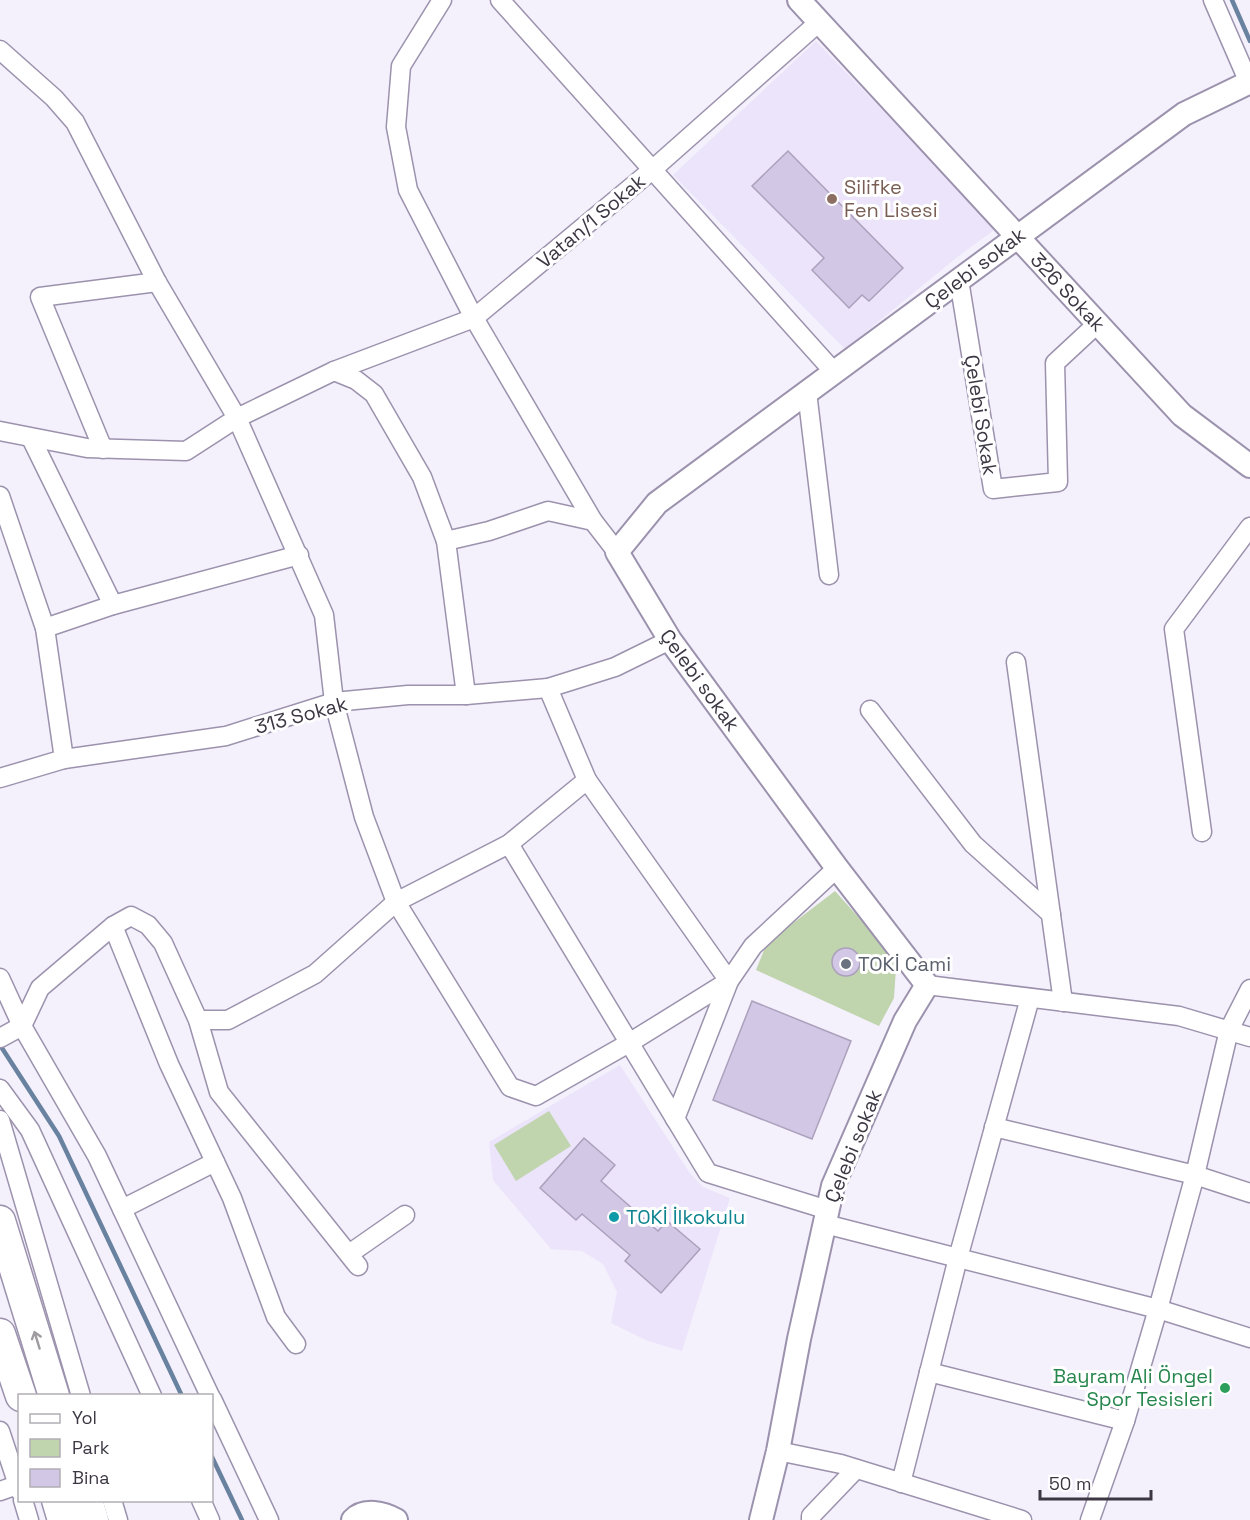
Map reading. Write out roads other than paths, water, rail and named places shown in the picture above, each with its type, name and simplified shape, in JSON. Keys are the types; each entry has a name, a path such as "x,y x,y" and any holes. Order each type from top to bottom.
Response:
{"highway":[{"path":"0,1221 54,1394"},
{"path":"0,1334 21,1394"},
{"path":"58,1502 63,1520"},
{"path":"88,1502 93,1520"}],"street":[{"path":"442,0 401,66 396,127 408,190 474,318 593,521 617,552"},
{"path":"500,0 834,372"},
{"name":"326 Sokak","path":"799,0 1182,415 1250,466"},
{"path":"1213,0 1250,83"},
{"name":"Vatan/1 Sokak","path":"0,431 103,449 186,451 237,417 334,371 474,318 652,170 818,23"},
{"path":"0,50 54,98 75,122 157,282 237,417 324,615 334,702 364,817 396,902 510,1087 536,1096 629,1043 729,981"},
{"name":"Çelebi sokak","path":"761,1520 778,1451 799,1339 833,1186 905,1022 927,985 837,868 670,640 617,552 657,503 1184,114 1250,83"},
{"name":"Çelebi Sokak","path":"959,280 993,489 1058,483 1055,363 1097,324"},
{"path":"103,449 40,297 157,282"},
{"path":"334,371 356,380 374,394 422,477 446,541 466,695"},
{"path":"807,392 829,575"},
{"path":"31,438 113,605"},
{"path":"0,496 45,628 64,759"},
{"path":"446,541 489,531 548,511 593,521"},
{"path":"1202,832 1174,629 1250,527"},
{"path":"45,628 113,605 299,555"},
{"name":"313 Sokak","path":"0,778 64,759 226,736 334,702 408,695 466,695 548,688 615,667 670,640"},
{"path":"1016,662 1063,1002"},
{"path":"548,688 587,780 729,981"},
{"path":"870,710 973,844 1051,914"},
{"path":"198,1020 228,1020 315,974 396,902 509,844 587,780"},
{"path":"509,844 708,1173 826,1217 958,1258 1158,1309 1250,1338"},
{"path":"675,1119 729,981 753,946 837,868"},
{"path":"0,1038 22,1026 40,988 113,926 131,916 148,925 163,943 198,1020 219,1092 353,1260 405,1215"},
{"path":"113,926 169,1064 232,1198 276,1317 296,1344"},
{"path":"0,978 22,1026 97,1156 210,1394"},
{"path":"927,985 1179,1016 1250,1037"},
{"path":"1090,1520 1125,1421 1158,1309 1195,1175 1229,1030 1250,989"},
{"path":"901,1483 958,1258 1030,998"},
{"path":"1229,1030 1250,1019"},
{"path":"0,1089 30,1130 152,1394"},
{"path":"0,1120 81,1394"},
{"path":"994,1127 1195,1175 1250,1193"},
{"path":"122,1209 215,1162"},
{"path":"929,1372 1125,1421"},
{"path":"213,1402 262,1518"},
{"path":"0,1431 18,1484"},
{"path":"778,1451 856,1469 1022,1520"},
{"path":"811,1520 811,1516 856,1469"},
{"path":"0,1491 18,1490"},
{"path":"24,1502 29,1520"},
{"path":"113,1502 118,1520"},
{"path":"202,1502 210,1520"},
{"path":"352,1520 356,1516 382,1512 396,1520"}],"waterway":[{"path":"1232,0 1250,41"},
{"path":"0,1045 59,1136 181,1394"},
{"path":"213,1459 242,1520"}],"place":[{"name":"Silifke Fen Lisesi","path":"832,199"},
{"name":"TOKİ Cami","path":"846,964"},
{"name":"TOKİ İlkokulu","path":"614,1217"},
{"name":"Bayram Ali Öngel Spor Tesisleri","path":"1225,1388"}]}
